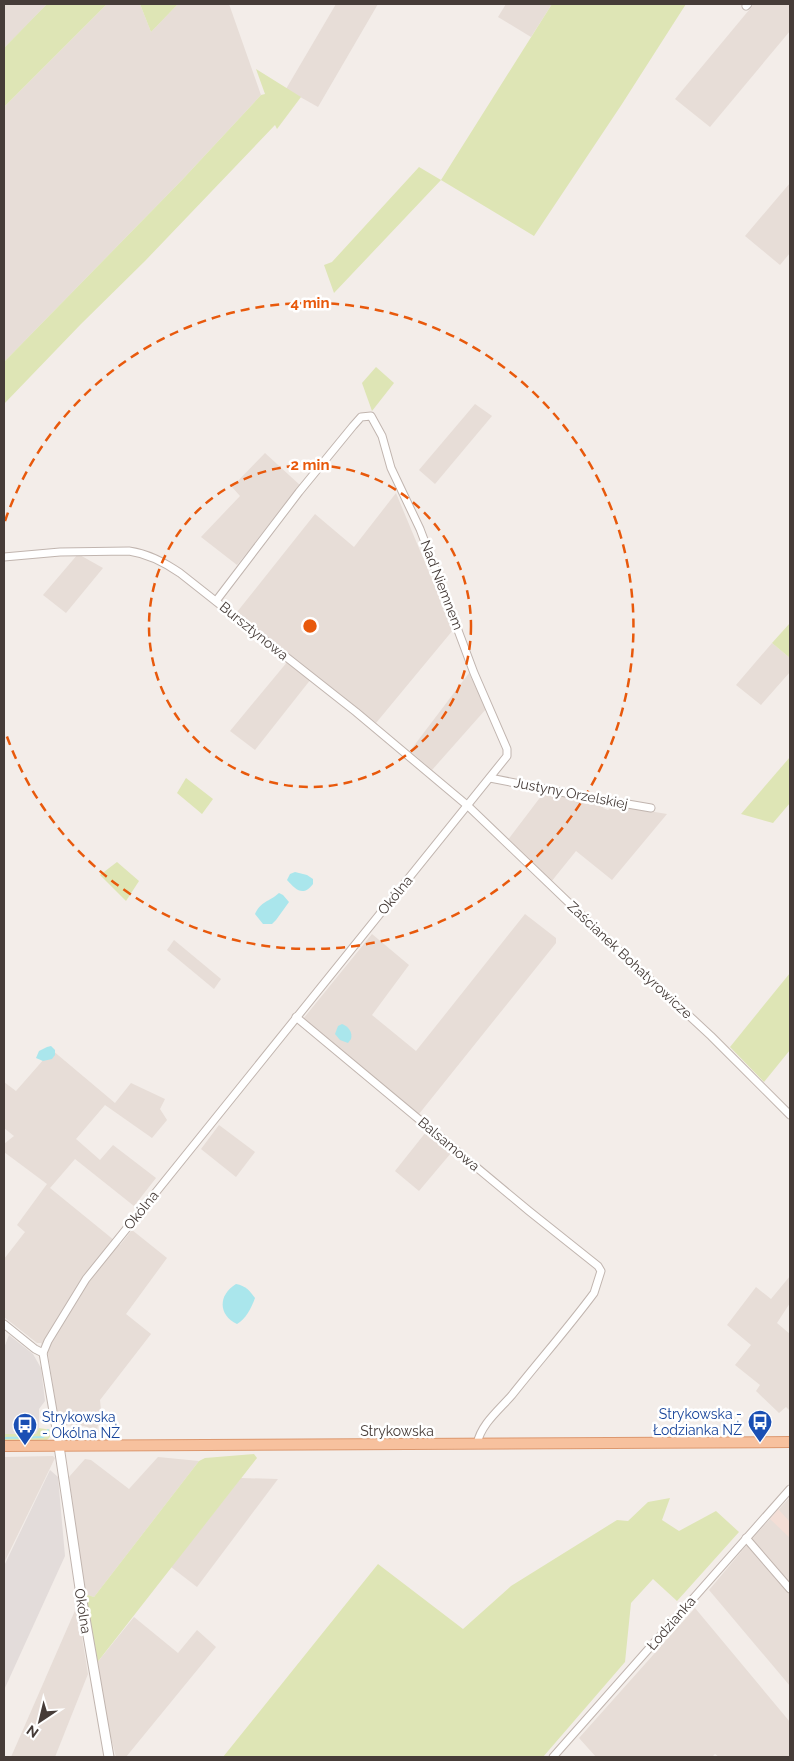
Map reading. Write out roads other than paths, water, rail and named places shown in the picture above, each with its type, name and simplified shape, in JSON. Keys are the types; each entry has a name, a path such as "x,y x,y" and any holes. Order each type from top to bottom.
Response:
{"main road":[{"name":"Strykowska","path":"4,1446 790,1442"}],"street":[{"name":"Nad Niemnem","path":"216,601 304,486 353,426 362,417 371,416 382,436 391,468 423,537 474,673 507,748 507,756"},
{"name":"Bursztynowa","path":"4,557 90,551 129,551 164,562 356,712 468,806"},
{"name":"Okólna","path":"110,1757 81,1595 43,1353 48,1341 86,1279 507,756"},
{"name":"Justyny Orzelskiej","path":"490,778 652,808"},
{"name":"Zaścianek Bohatyrowicze","path":"468,806 711,1036 790,1115"},
{"name":"Balsamowa","path":"296,1017 601,1270 596,1288 590,1297 506,1402 484,1426 480,1432 477,1444"},
{"path":"4,1324 35,1349 43,1353"},
{"name":"Łodzianka","path":"553,1757 790,1489"},
{"path":"746,1538 790,1589"}],"water":[{"path":"295,872 307,875 313,879 313,884 303,891 293,887 287,880 290,874"},
{"path":"279,893 289,902 272,924 263,924 255,914 257,910"},
{"path":"342,1024 351,1032 351,1039 348,1043 340,1040 335,1034 338,1026"},
{"path":"51,1046 55,1050 55,1055 52,1059 43,1061 36,1058 39,1051"},
{"path":"236,1284 247,1289 255,1298 248,1313 237,1324 226,1315 223,1305 223,1299 226,1294"}],"waterway":[{"path":"4,1438 43,1437 48,1430"}],"place":[{"name":"Strykowska - Łodzianka NŻ","path":"760,1443"},
{"name":"Strykowska - Okólna NŻ","path":"25,1446"}]}
